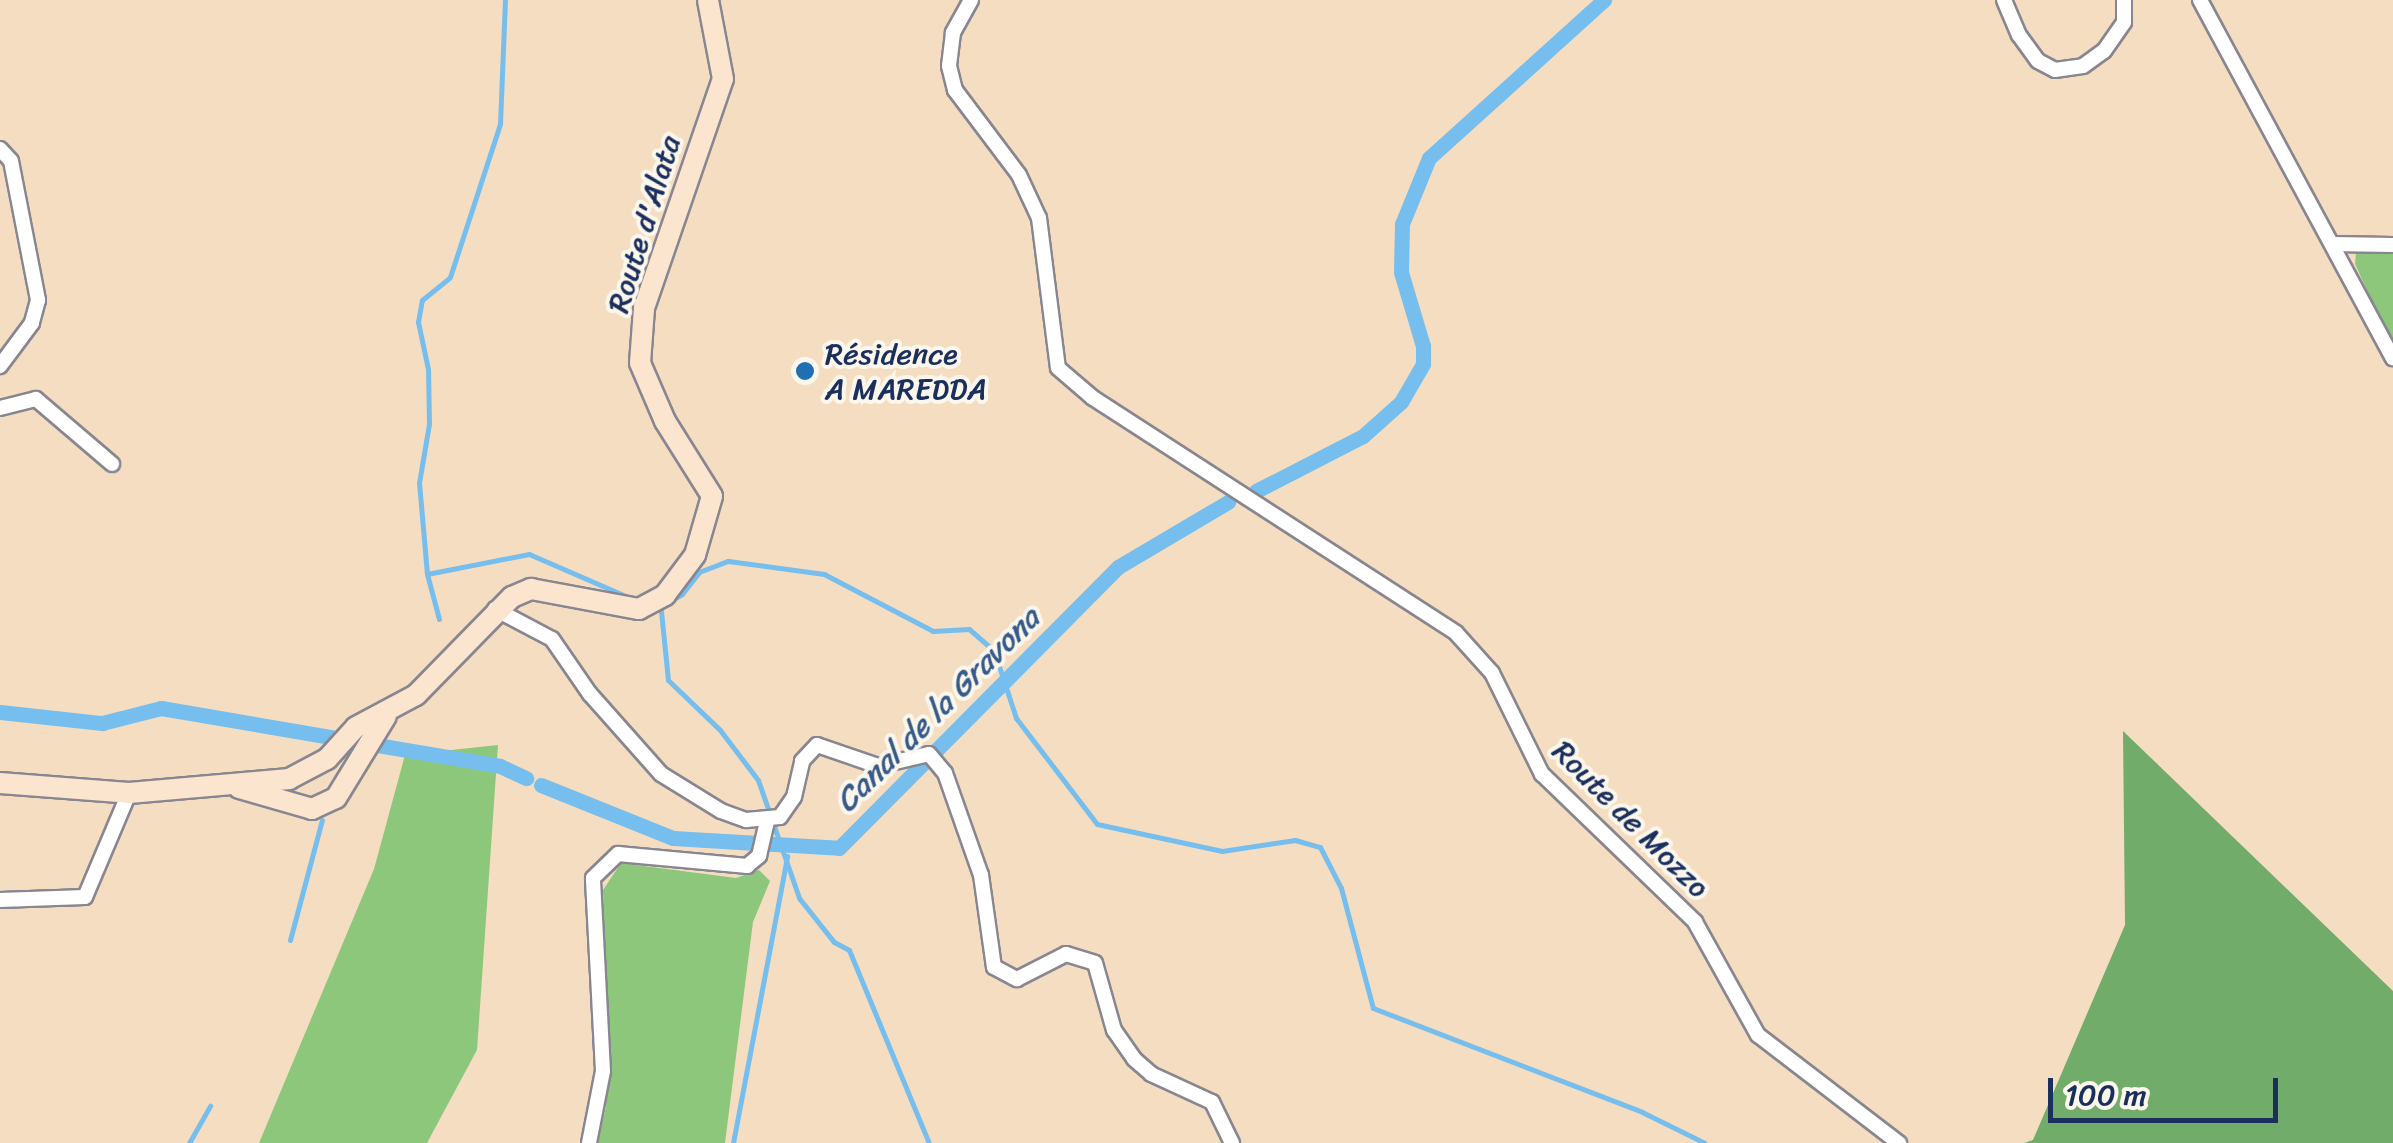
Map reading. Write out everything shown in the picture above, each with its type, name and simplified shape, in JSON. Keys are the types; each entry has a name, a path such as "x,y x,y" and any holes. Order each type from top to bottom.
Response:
{"street":[{"name":"Route d'Alata","path":"394,706 416,695 495,609 531,589 616,609 654,604 695,555 710,521 712,496 665,421 640,363 644,308 722,79 708,0"},
{"name":"Route de Mozzo","path":"970,0 953,33 949,66 955,90 1019,175 1040,218 1053,354 1067,379 1456,633 1492,673 1542,774 1695,922 1758,1036 1899,1143"},
{"path":"2004,0 2019,35 2038,60 2056,70 2084,66 2104,51 2124,22 2124,0"},
{"path":"2200,0 2393,358"},
{"path":"0,149 11,161 38,300 32,323 0,366"},
{"path":"2333,244 2393,245"},
{"path":"0,408 36,399 112,464"},
{"path":"495,609 552,638 590,694 682,792 721,812 774,819"},
{"path":"0,783 129,793 238,788 288,779 327,760 356,727 394,706"},
{"path":"238,788 312,809 348,786 370,734 394,706"},
{"path":"589,1143 603,1071 592,878 618,854 746,866 759,856 774,819 794,797 802,762 817,745 878,766 929,754 945,774 982,875 994,967 1017,979 1066,954 1095,963 1114,1030 1134,1059 1151,1074 1212,1102 1232,1143"},
{"path":"327,760 348,786"},
{"path":"0,900 85,898 129,793"}],"green space":[{"path":"2393,252 2393,347 2355,264 2356,253"},
{"path":"2123,731 2393,991 2393,1143 2024,1143 2033,1140 2125,925"},
{"path":"498,745 477,1050 427,1143 259,1143 374,869 405,755"},
{"path":"621,863 736,878 759,870 770,881 753,922 725,1143 597,1143 606,1107 603,890"}],"waterway":[{"path":"439,619 427,574 419,483 429,424 428,369 418,322 422,300 450,277 500,124 505,0"},
{"name":"Canal de la Gravona","path":"1256,491 1363,436 1401,402 1423,364 1423,346 1401,272 1402,224 1429,158 1604,0"},
{"name":"Canal de la Gravona","path":"541,785 673,838 839,848 1118,567 1228,502"},
{"path":"427,574 529,554 628,597"},
{"path":"656,609 682,594 699,572 728,561 824,574 933,631 969,629 994,651 1016,718 1097,824 1222,851 1295,840 1320,847 1341,888 1373,1008 1642,1112 1705,1143"},
{"path":"661,611 668,680 720,730 758,780 799,898 834,942 849,950 929,1143"},
{"name":"Canal de la Gravona","path":"0,712 102,723 161,708 500,766 526,778"},
{"path":"290,940 322,820"},
{"path":"733,1143 787,856"},
{"path":"189,1143 210,1106"}],"place":[{"name":"Résidence A MAREDDA","path":"805,371"}]}
